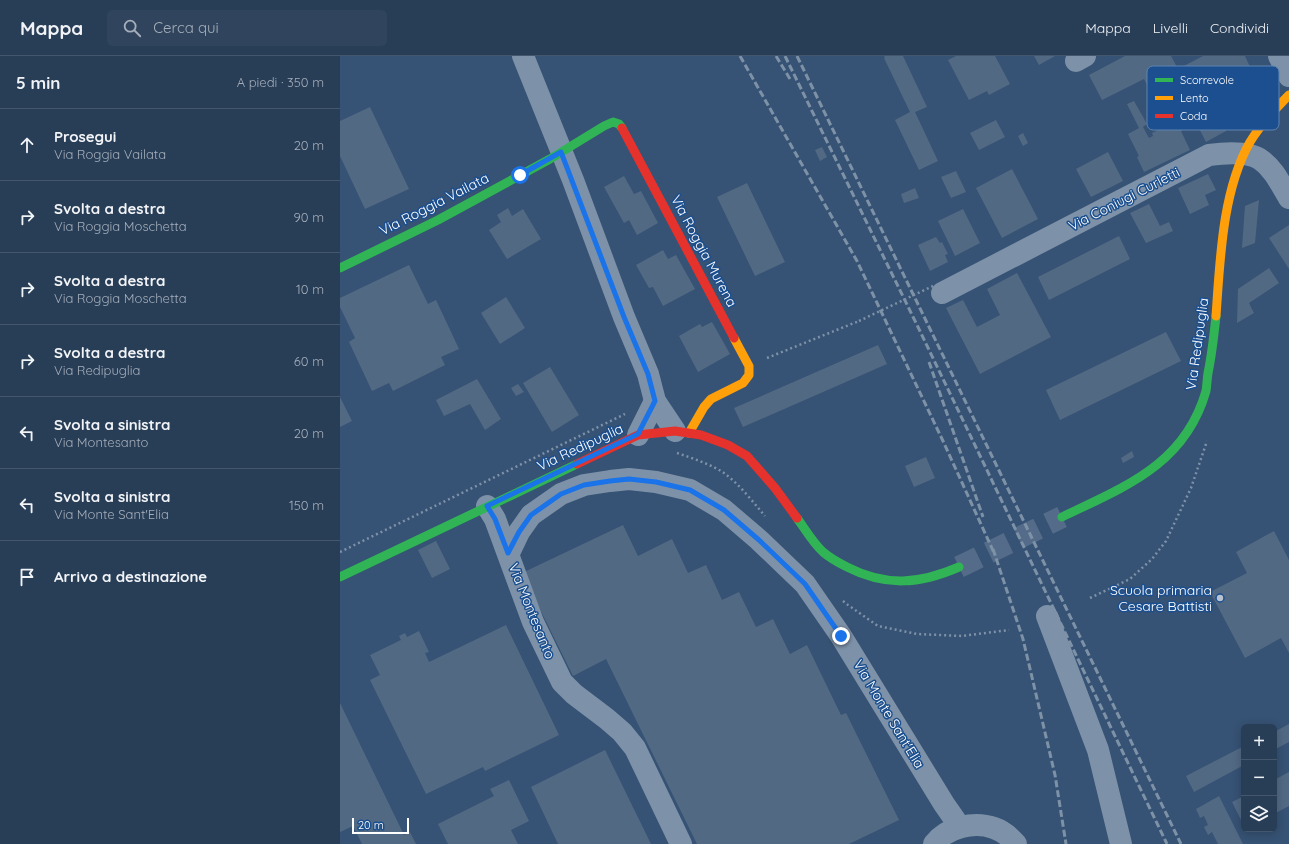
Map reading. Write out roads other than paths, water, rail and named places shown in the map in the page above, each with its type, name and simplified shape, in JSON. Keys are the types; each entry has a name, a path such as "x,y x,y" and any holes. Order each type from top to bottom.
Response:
{"street":[{"path":"523,56 624,317 648,374 655,401 682,432"},
{"path":"1279,56 1289,76"},
{"path":"1279,104 1289,95"},
{"name":"Via Roggia Murena","path":"561,152 612,122 619,124 629,138 749,366 749,375 743,383 710,399 682,432"},
{"path":"1244,154 1257,130"},
{"name":"Via Roggia Vailata","path":"340,268 438,220 561,152"},
{"name":"Via Coniugi Curletti","path":"938,289 1210,155 1227,152 1244,154 1260,159 1270,168 1289,198"},
{"name":"Via Redipuglia","path":"1062,517 1130,484 1152,470 1166,458 1190,426 1205,395 1214,344 1226,212 1244,154"},
{"path":"638,434 655,401"},
{"name":"Via Redipuglia","path":"340,577 638,434 682,432 728,443 745,454 769,479 822,552 856,572 878,579 902,582 925,580 959,567"},
{"name":"Via Monte Sant'Elia","path":"508,553 519,532 531,515 561,494 584,485 629,479 656,482 690,490 724,510 759,540 805,584 841,636 960,827"},
{"name":"Via Montesanto","path":"487,506 495,519 533,622 562,682 574,694 617,728 635,748 681,844"},
{"path":"1047,616 1098,750 1122,844"},
{"path":"934,844 947,832 960,827 977,825 994,828 1009,836 1016,844"}],"tunnel":[{"path":"959,567 1062,517"}],"railway":[{"path":"740,56 857,261 943,441 995,555"},
{"path":"776,56 790,79"},
{"path":"785,56 918,327 1167,844"},
{"path":"797,56 1181,844"},
{"path":"929,362 983,517"},
{"path":"993,549 1023,639 1055,775 1066,844"}],"place":[{"name":"Scuola primaria Cesare Battisti","path":"1220,598"}]}
